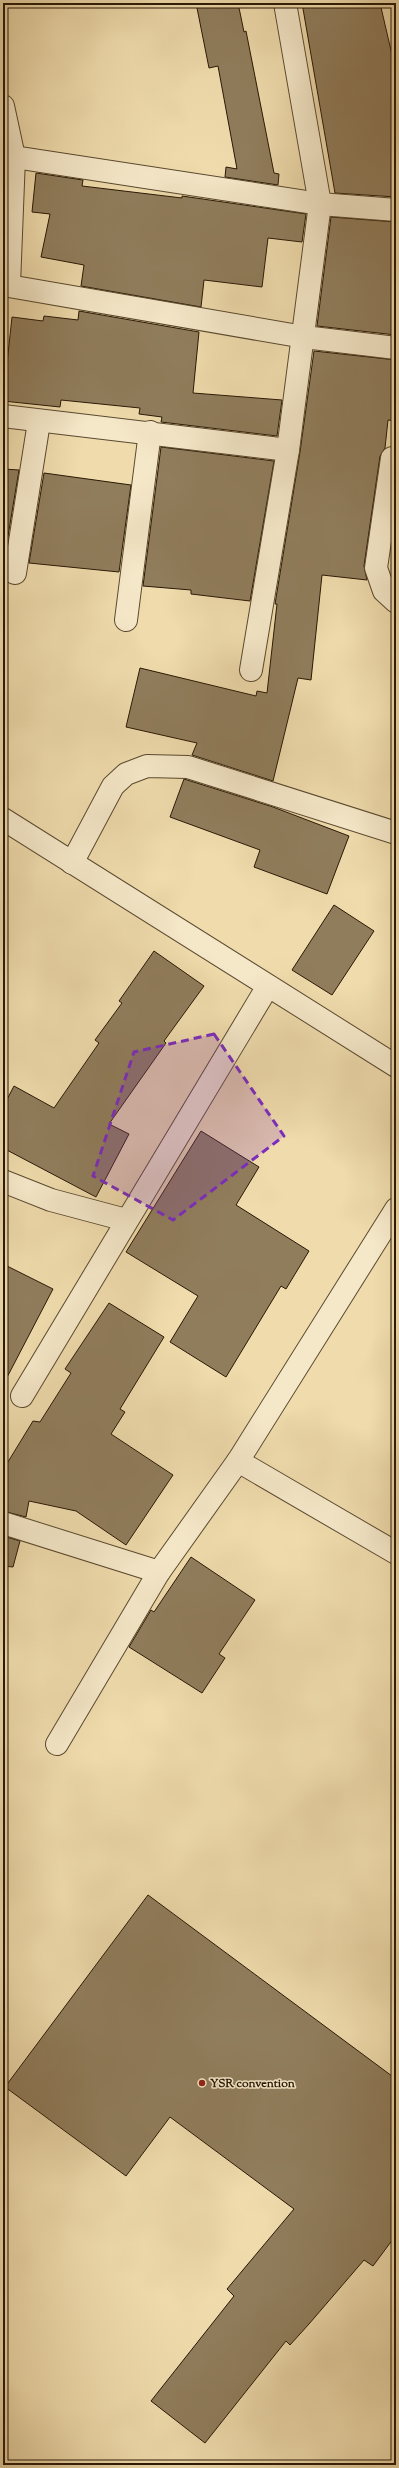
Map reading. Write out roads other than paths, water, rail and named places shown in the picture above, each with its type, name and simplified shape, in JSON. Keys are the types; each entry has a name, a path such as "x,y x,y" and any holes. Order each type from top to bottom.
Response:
{"street":[{"path":"251,670 288,450 304,337 320,204 285,3"},
{"path":"3,106 14,157 6,285 304,337 396,348"},
{"path":"14,157 320,204 396,210"},
{"path":"3,416 39,422 150,432 288,450"},
{"path":"15,574 39,422"},
{"path":"126,620 150,432"},
{"path":"396,458 392,458 376,568 384,591 396,602"},
{"path":"72,863 113,786 126,774 146,766 188,767 396,833"},
{"path":"3,819 396,1066"},
{"path":"22,1396 126,1220 268,986"},
{"path":"3,1181 51,1200 126,1220"},
{"path":"57,1744 159,1572 238,1461 396,1209"},
{"path":"238,1461 396,1553"},
{"path":"3,1523 159,1572"}],"place":[{"name":"YSR convention","path":"202,2083"}]}
